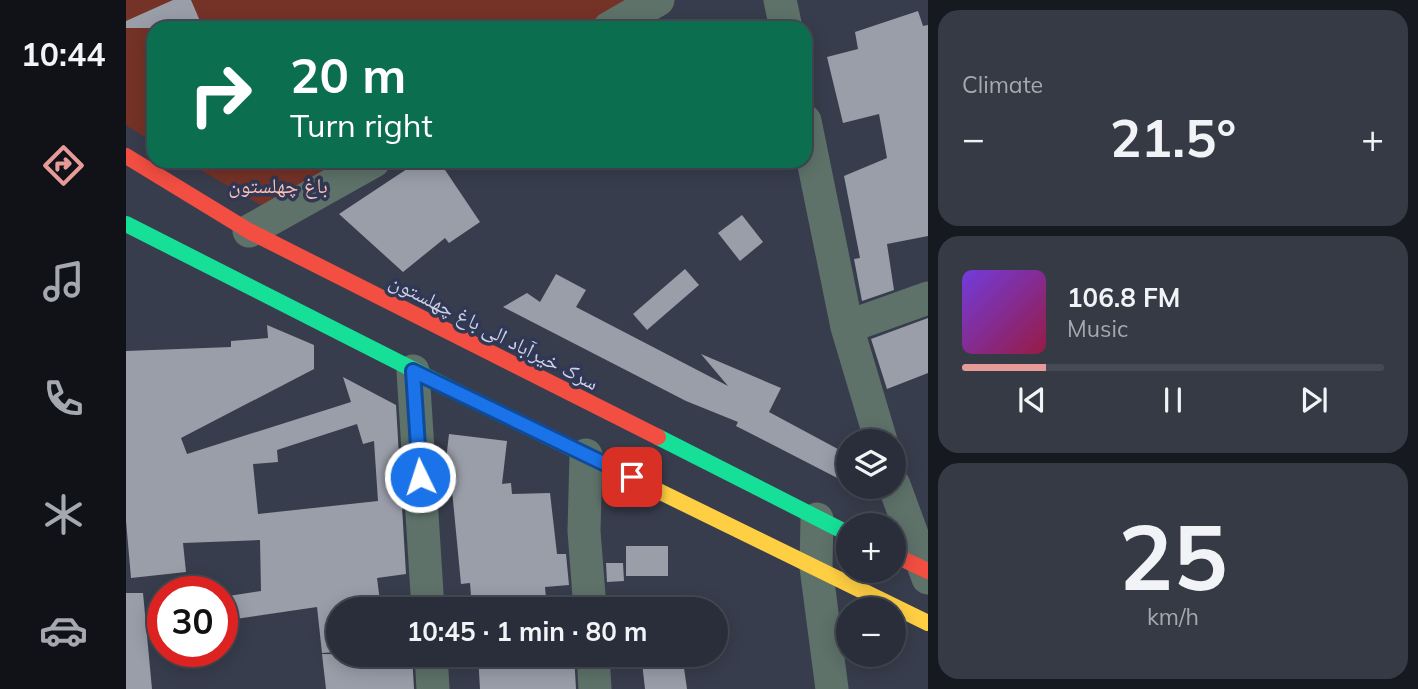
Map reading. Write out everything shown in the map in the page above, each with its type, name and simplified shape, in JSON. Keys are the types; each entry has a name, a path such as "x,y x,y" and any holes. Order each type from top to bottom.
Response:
{"main road":[{"name":"سرک خیرآباد الی باغ چهلستون","path":"126,156 249,232 836,528"},
{"path":"126,224 413,371 928,623"},
{"path":"906,561 928,573"}],"street":[{"path":"622,21 659,0"},
{"path":"780,0 784,21"},
{"path":"812,155 847,327 877,429"},
{"path":"249,232 362,168"},
{"path":"847,327 928,298"},
{"path":"413,371 427,597"},
{"path":"586,455 584,531 589,597"},
{"path":"899,499 928,573"},
{"path":"817,519 816,567 832,689"},
{"path":"432,667 433,689"},
{"path":"594,667 595,689"}],"green space":[{"path":"126,0 666,0 628,21 147,21 147,138 126,125"},
{"name":"باغ چهلستون","path":"197,168 362,168 278,215"}],"building":[{"path":"173,0 191,0 200,21 147,21 147,28 126,28 126,21"},
{"path":"918,11 923,26 928,25 928,236 887,244 894,290 862,301 854,259 860,258 844,176 887,158 879,114 843,123 827,57 858,49 855,32"},
{"path":"408,168 444,168 480,222 449,243 445,238 403,272 339,214"},
{"path":"742,215 763,242 740,261 718,233"},
{"path":"685,269 699,285 647,330 633,314"},
{"path":"556,274 586,290 576,307 728,386 701,354 781,388 769,412 836,448 836,477 736,426 738,422 686,401 503,307 527,293 540,302"},
{"path":"928,318 928,373 887,389 871,339"},
{"path":"267,325 314,345 314,369 181,438 187,454 351,402 343,377 396,405 406,574 377,578 379,597 326,597 326,653 322,653 317,607 238,619 238,595 261,591 260,540 183,543 186,572 131,578 126,521 126,351 231,347 231,341 268,338","holes":["357,424 363,444 374,441 378,501 258,514 253,464 278,462 277,450"]},
{"path":"449,434 507,441 502,484 511,483 512,494 550,493 557,554 566,554 569,585 545,587 546,597 471,597 470,583 461,584 450,469 445,469"},
{"path":"626,546 668,546 668,576 626,576"},
{"path":"606,563 623,563 624,581 607,582"},
{"path":"126,593 143,593 147,667 150,667 152,689 126,689"},
{"path":"322,654 326,654 326,667 413,667 414,689 326,689"},
{"path":"479,667 575,667 576,689 480,689"},
{"path":"642,667 684,667 687,689 645,689"}],"traffic: fast":[{"path":"126,224 487,407"},
{"path":"658,437 836,527"}],"traffic: slow":[{"path":"487,407 928,623"}],"traffic: jam":[{"path":"126,156 249,231 658,437"},
{"path":"906,561 928,571"}],"route":[{"path":"420,477 413,371 632,477"}]}
